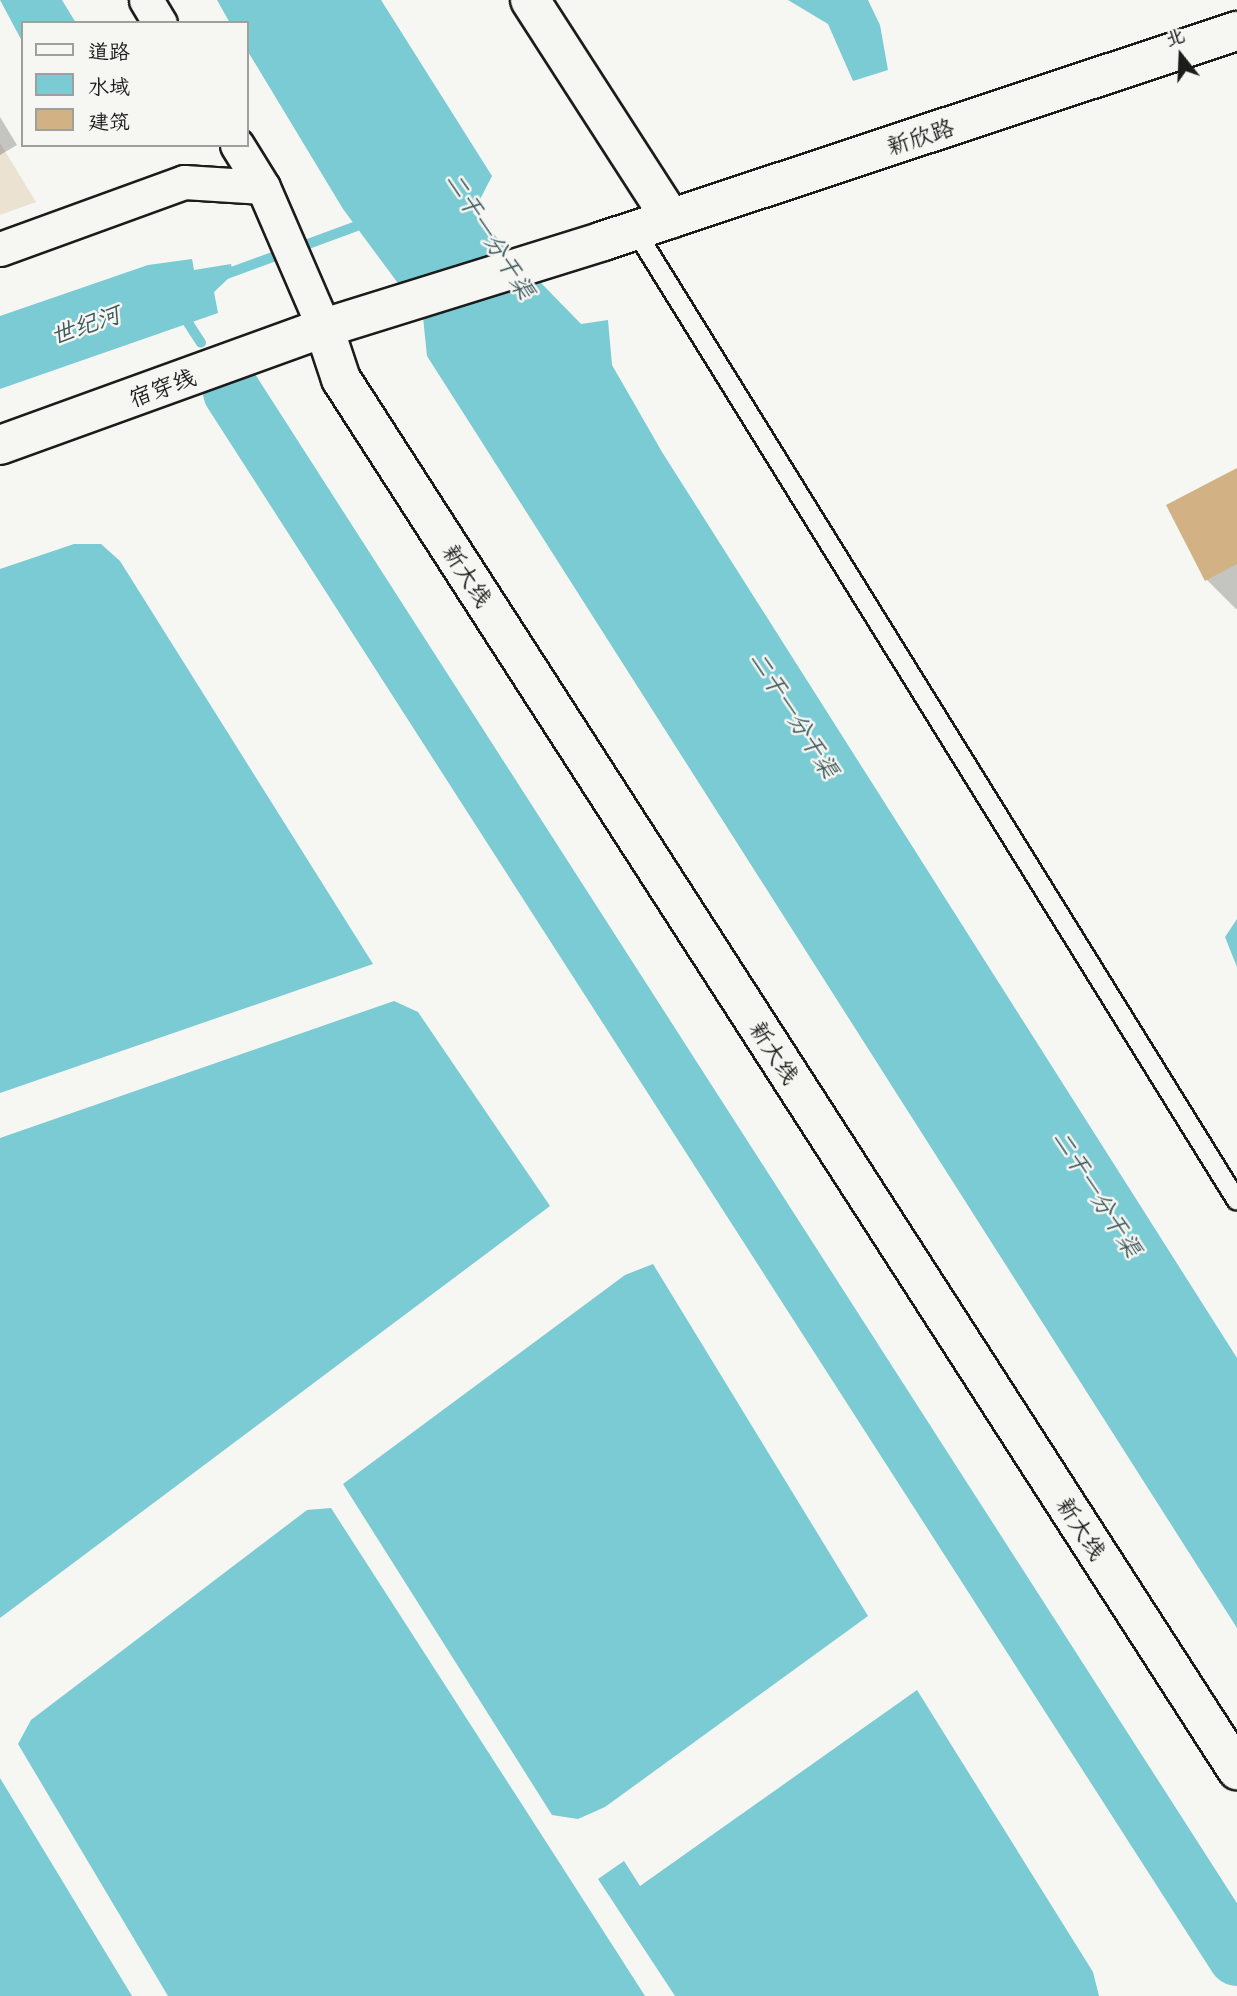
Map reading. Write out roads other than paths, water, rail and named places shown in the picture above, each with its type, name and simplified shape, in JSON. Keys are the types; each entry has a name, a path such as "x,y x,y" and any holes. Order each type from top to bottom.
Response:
{"main road":[{"path":"530,0 671,219"},
{"name":"新欣路","path":"390,309 671,219 1237,30"},
{"name":"宿穿线","path":"0,445 324,328 390,309"},
{"name":"新大线","path":"324,328 341,379 1237,1770"}],"street":[{"path":"146,0 159,21"},
{"path":"238,147 263,187 324,328"},
{"path":"0,249 184,181 263,187"}],"lane":[{"path":"619,235 1237,1201"}],"water":[{"path":"0,0 62,0 75,21 21,21 21,39"},
{"name":"二干一分干渠","path":"217,0 381,0 492,176 473,213 581,324 608,320 612,365 662,452 1237,1358 1237,1628 427,356 423,317 343,209 248,52 248,21 229,21"},
{"path":"788,0 868,0 880,25 888,70 853,81 828,24"},
{"name":"世纪河","path":"192,259 194,270 231,264 233,274 214,292 218,313 0,389 0,316 148,265"},
{"path":"74,544 101,544 120,561 373,964 0,1093 0,569"},
{"path":"1237,919 1237,967 1225,937"},
{"path":"394,1001 418,1012 550,1206 0,1618 0,1138"},
{"path":"653,1264 868,1616 605,1807 578,1819 552,1815 343,1484 625,1275"},
{"path":"331,1508 645,1996 168,1996 18,1744 31,1720 307,1510"},
{"path":"917,1690 1093,1972 1099,1996 675,1996 598,1879 624,1861 640,1886"},
{"path":"0,1778 132,1996 0,1996"}],"waterway":[{"path":"221,276 368,222"},
{"path":"183,315 201,343"},
{"path":"232,392 1237,1957"}]}
